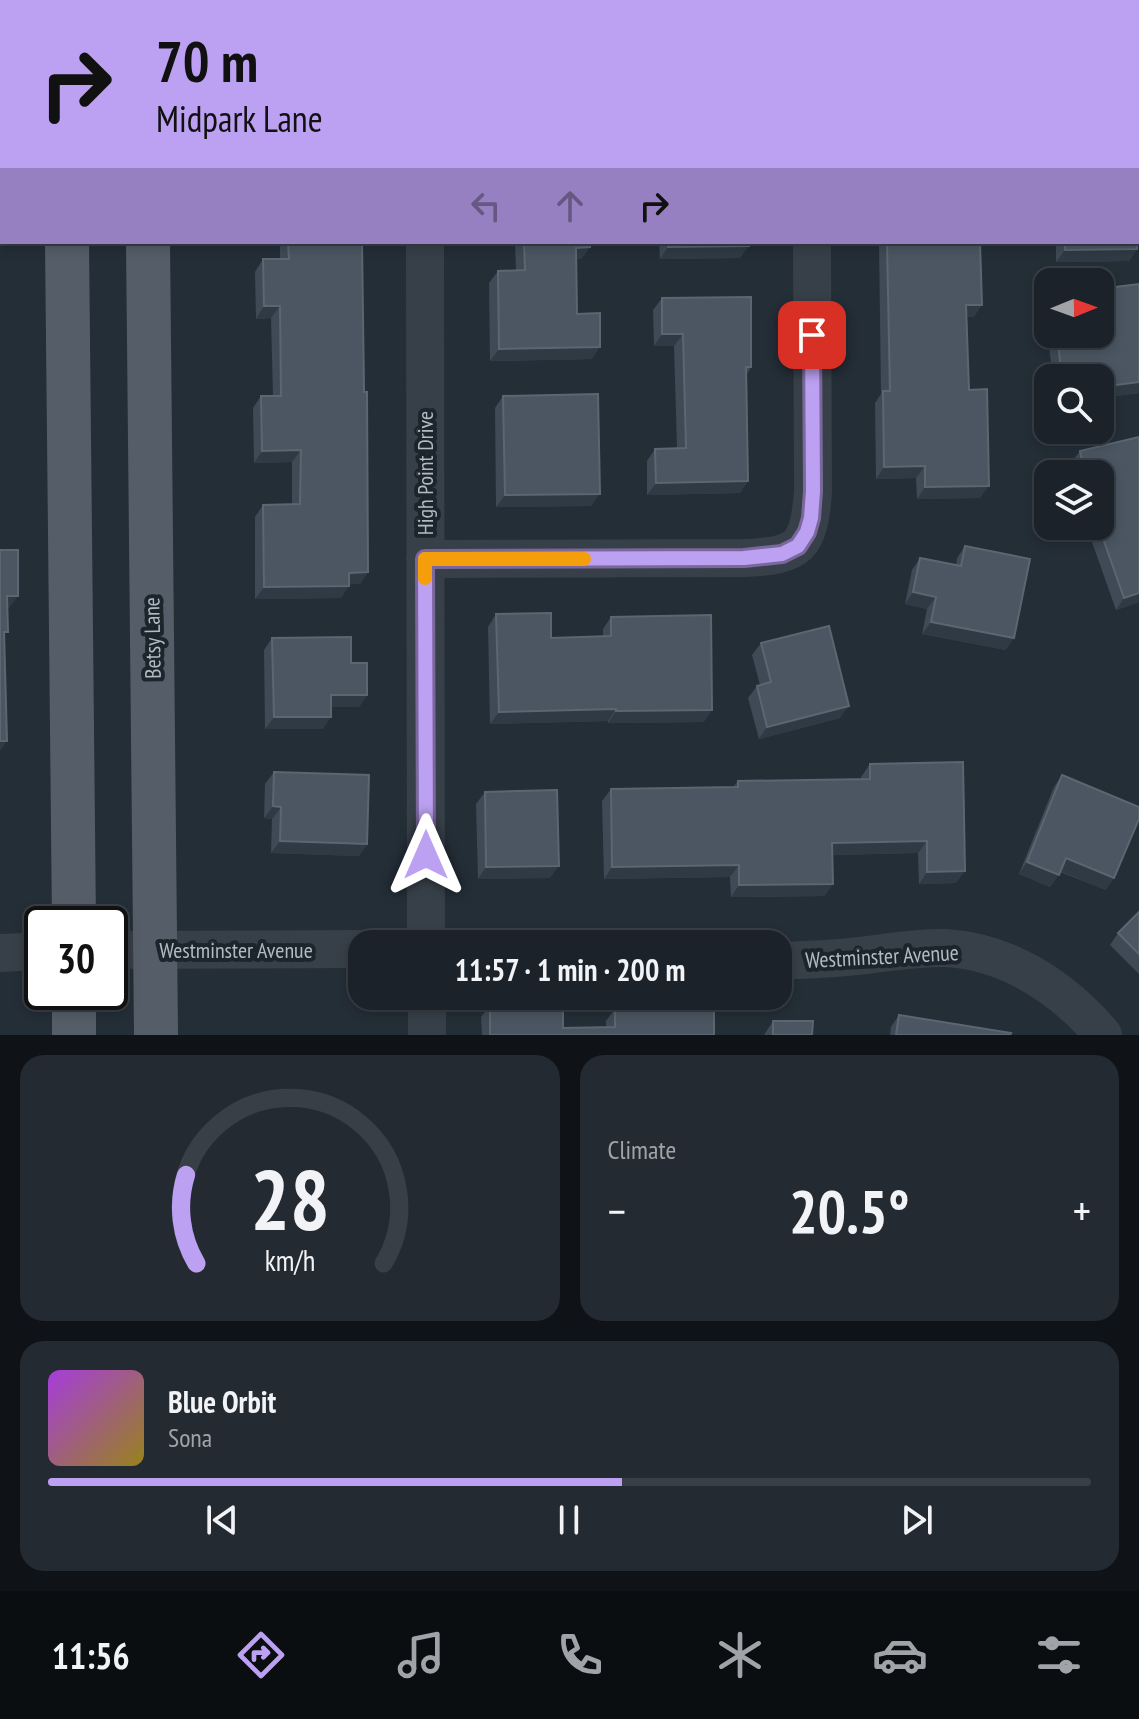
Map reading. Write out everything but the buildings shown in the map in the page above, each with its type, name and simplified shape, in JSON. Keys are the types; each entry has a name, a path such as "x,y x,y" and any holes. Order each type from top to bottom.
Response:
{"main road":[{"path":"67,244 74,906"},
{"name":"Betsy Lane","path":"148,244 156,1035"},
{"path":"74,1010 74,1035"}],"street":[{"name":"High Point Drive","path":"425,244 426,930"},
{"path":"425,559 744,558 782,554 798,546 811,518 813,491 812,244"},
{"name":"Westminster Avenue","path":"792,960 944,948 981,953 1014,964 1056,990 1103,1035"},
{"name":"Westminster Avenue","path":"128,950 348,949"},
{"path":"0,953 24,952"},
{"path":"427,1010 427,1035"}],"slow traffic":[{"path":"425,578 425,559 584,559"}],"route":[{"path":"426,855 425,559 744,558 782,554 798,546 811,518 813,491 812,335"}]}
